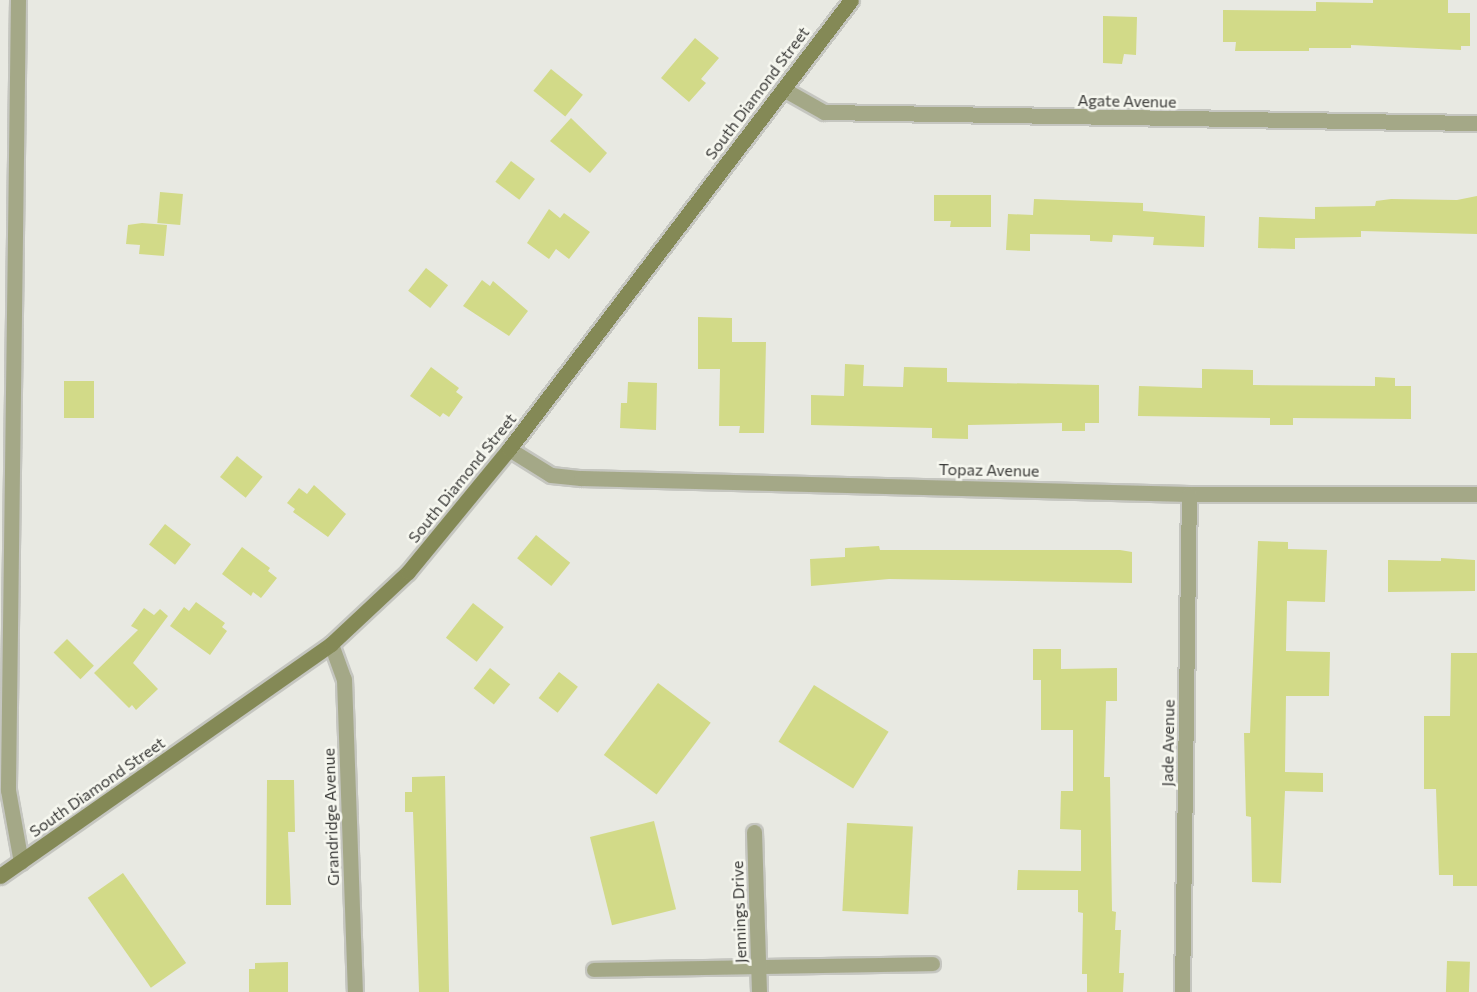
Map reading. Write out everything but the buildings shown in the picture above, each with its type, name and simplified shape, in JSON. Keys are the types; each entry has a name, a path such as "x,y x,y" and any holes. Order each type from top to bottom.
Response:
{"street":[{"path":"18,0 8,790 21,862"},
{"name":"South Diamond Street","path":"0,876 331,644 433,545 851,0"},
{"name":"Agate Avenue","path":"783,89 824,112 1477,123"},
{"name":"Topaz Avenue","path":"509,448 551,475 581,478 1189,494 1477,494"},
{"name":"Jade Avenue","path":"1182,992 1189,494"},
{"name":"Grandridge Avenue","path":"331,644 344,679 355,992"},
{"name":"Jennings Drive","path":"754,831 759,992"}],"lane":[{"path":"594,970 759,969 933,964"}]}
